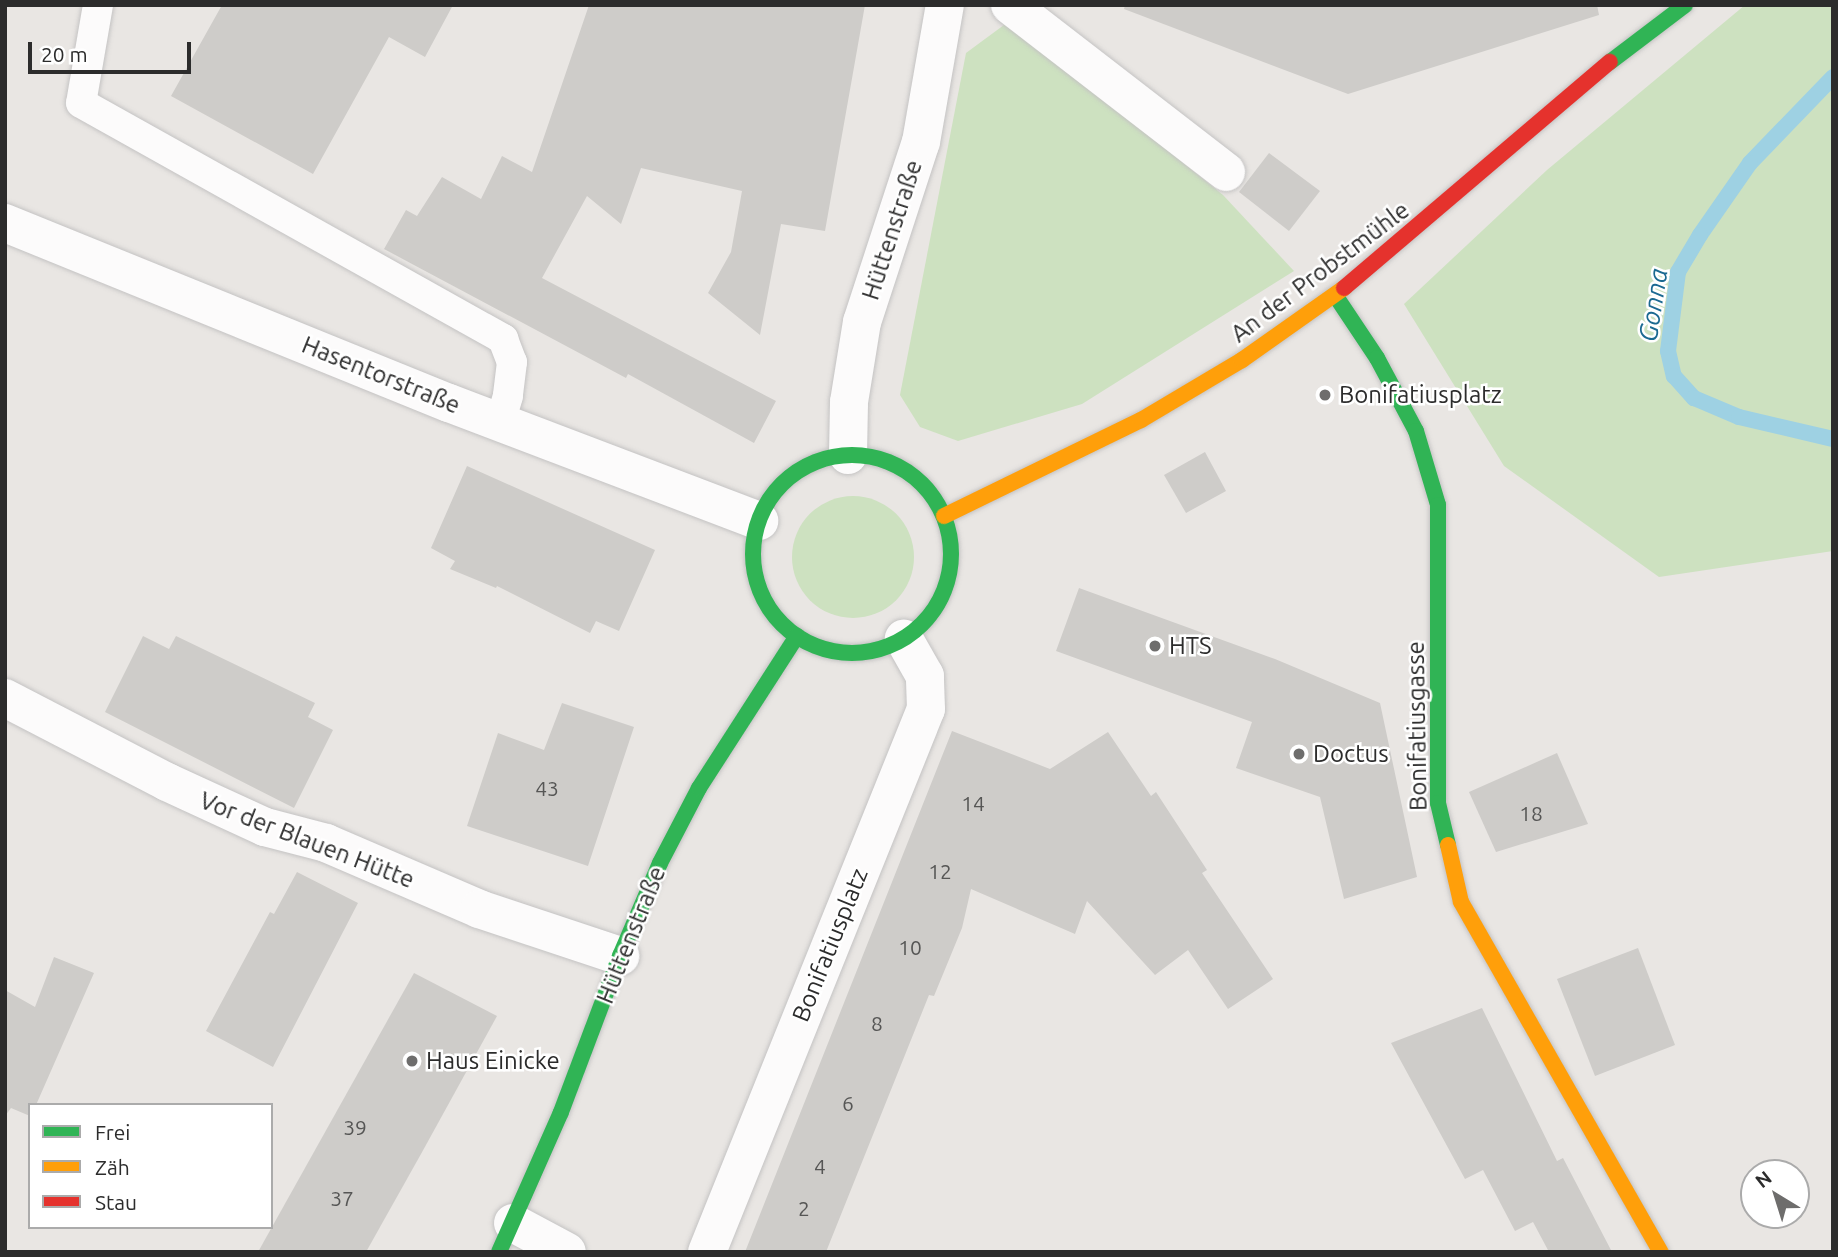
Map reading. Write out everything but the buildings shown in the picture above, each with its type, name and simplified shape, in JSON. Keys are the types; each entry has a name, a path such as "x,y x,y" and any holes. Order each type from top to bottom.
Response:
{"street":[{"name":"Hüttenstraße","path":"848,455 849,402 862,321 921,142 945,5"},
{"path":"1010,5 1226,172"},
{"name":"An der Probstmühle","path":"944,516 1141,419 1242,360 1335,296 1634,43 1685,5"},
{"name":"Hasentorstraße","path":"5,223 500,422 759,521"},
{"name":"Bonifatiusgasse","path":"1335,296 1377,358 1416,431 1438,505 1438,803 1461,902 1661,1252"},
{"path":"848,455 882,459 898,466 925,487 944,516 952,549 947,582 932,614 904,639 877,650 850,654 813,646 797,636 773,614 758,585 753,553 759,521 779,488 810,464 848,455"},
{"name":"Hüttenstraße","path":"506,1237 561,1112 650,885 699,788 797,636"},
{"name":"Bonifatiusplatz","path":"707,1252 926,709 925,676 904,639"},
{"name":"Vor der Blauen Hütte","path":"5,698 167,782 265,827 326,843 479,909 620,956"},
{"path":"506,1237 567,1252"}],"lane":[{"path":"98,5 81,103 503,339 512,362 508,396 500,422"}],"green space":[{"path":"1745,5 1833,5 1833,551 1659,577 1504,466 1404,304 1547,170"},
{"path":"1008,22 1223,195 1294,271 1082,404 958,441 920,427 900,395 966,53"},
{"path":"853,496 876,500 896,514 910,534 914,557 910,580 896,600 876,614 853,618 830,614 810,600 796,580 792,557 796,534 810,514 830,500"}],"waterway":[{"name":"Gonna","path":"1833,77 1750,163 1700,235 1678,272 1668,351 1674,376 1694,398 1739,417 1833,439"}],"traffic: fast":[{"path":"1610,62 1685,5"},
{"path":"1335,295 1377,358 1416,431 1438,505 1438,803 1448,845"},
{"path":"852,455 890,463 922,484 943,516 951,554 943,592 922,624 890,645 852,653 814,645 782,624 761,592 753,554 761,516 782,484 814,463 852,455"},
{"path":"499,1252 561,1112 620,956 660,863 699,788 797,636"}],"traffic: slow":[{"path":"944,516 1141,420 1242,360 1344,288"},
{"path":"1448,845 1461,902 1661,1252"}],"traffic: jam":[{"path":"1344,288 1610,62"}],"place":[{"name":"Bonifatiusplatz","path":"1325,395"},
{"name":"HTS","path":"1155,646"},
{"name":"Doctus","path":"1299,754"},
{"name":"Haus Einicke","path":"412,1061"}]}
